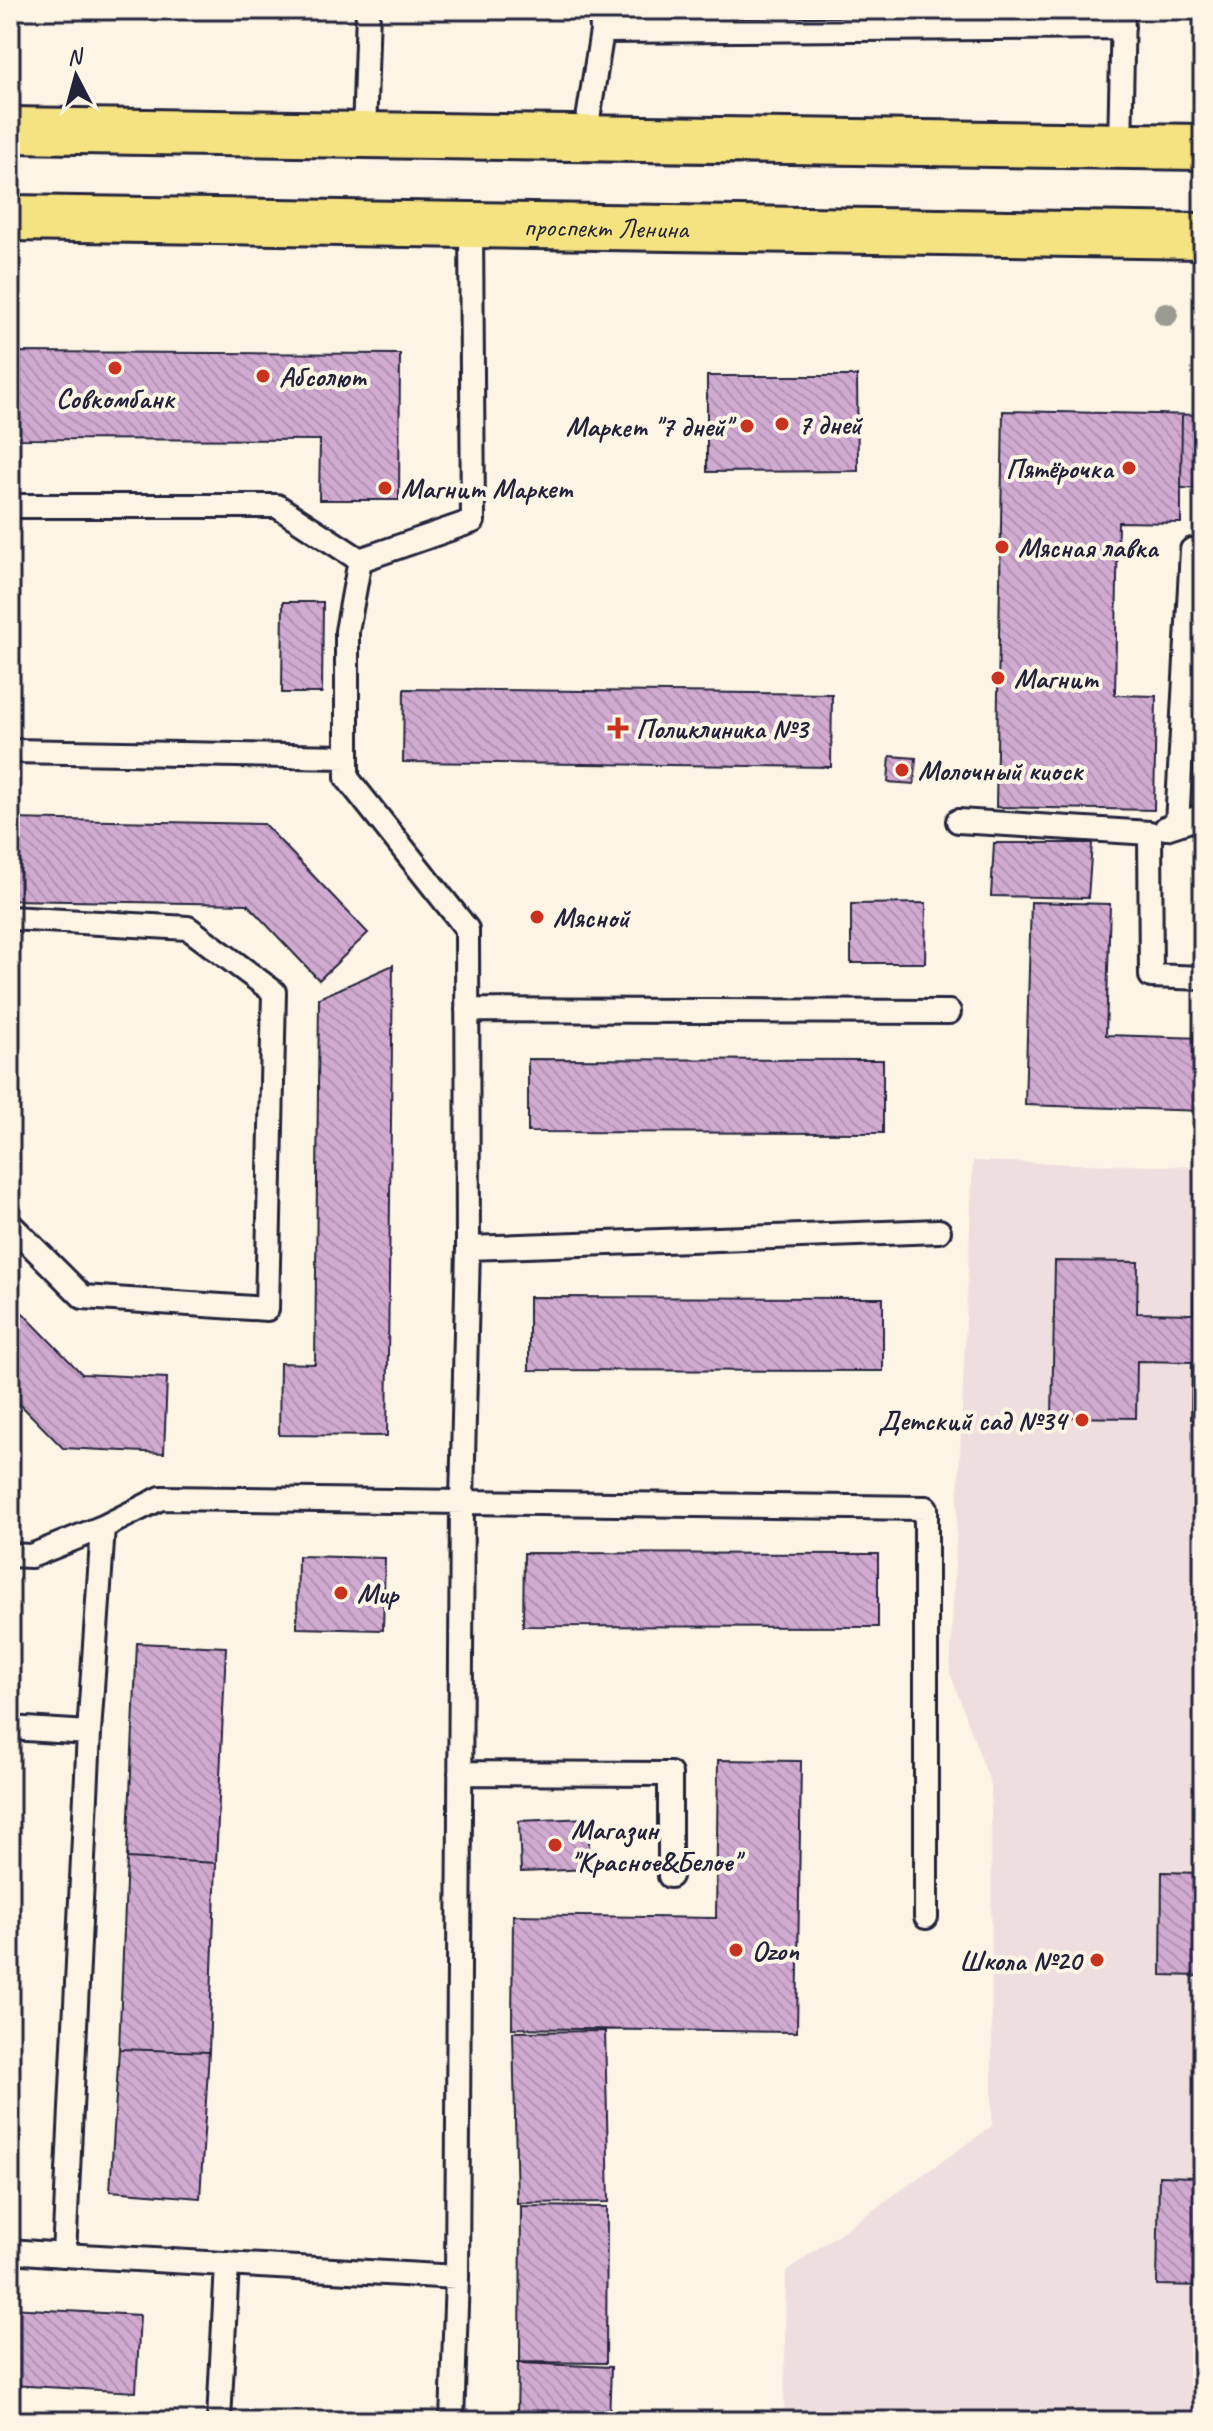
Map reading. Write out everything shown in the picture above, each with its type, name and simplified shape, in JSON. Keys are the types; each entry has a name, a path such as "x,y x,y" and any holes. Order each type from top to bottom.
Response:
{"main road":[{"path":"10,130 1203,147"},
{"name":"проспект Ленина","path":"10,218 1203,236"}],"lane":[{"path":"364,135 368,10"},
{"path":"585,138 601,21 1123,18 1120,146"},
{"path":"360,560 473,521 471,225"},
{"path":"10,506 277,506 360,560"},
{"path":"1177,824 1192,550 1203,553"},
{"path":"360,560 347,631 347,778 467,929 468,1248 462,1501 457,2277 452,2421"},
{"path":"10,751 347,757"},
{"path":"958,821 1150,833 1203,816"},
{"path":"1150,833 1151,976 1203,978"},
{"path":"10,918 188,928 274,992 267,1309 83,1297 10,1224"},
{"path":"467,1010 949,1012"},
{"path":"468,1248 939,1231"},
{"path":"10,1555 31,1556 103,1527 161,1498 926,1508 926,1917"},
{"path":"64,2255 89,1733 103,1527"},
{"path":"10,1728 89,1733"},
{"path":"460,1773 670,1774 670,1876"},
{"path":"10,2251 457,2277"},
{"path":"219,2421 227,2264"}],"shaded area":[{"path":"973,1161 1203,1167 1203,2421 784,2421 786,2271 992,2126 991,1785 950,1673"}],"building":[{"path":"1157,10 1203,10 1203,15 1157,15"},
{"path":"10,352 400,354 399,500 319,500 320,440 10,439"},
{"name":"7 дней","path":"707,376 857,376 858,471 707,472"},
{"path":"1003,411 1203,415 1203,489 1181,488 1181,523 1118,522 1115,695 1156,696 1154,810 996,807"},
{"path":"1182,415 1203,415 1203,489 1181,488"},
{"path":"283,602 323,602 322,693 282,693"},
{"name":"Поликлиника №3","path":"404,689 832,694 831,767 403,762"},
{"name":"Молочный киоск","path":"890,756 916,758 914,784 888,782"},
{"path":"10,819 264,824 368,933 319,980 247,904 10,900"},
{"path":"994,843 1092,843 1088,898 991,896"},
{"path":"1031,902 1110,904 1106,1035 1203,1038 1203,1111 1025,1105"},
{"path":"926,903 925,963 851,963 851,904"},
{"path":"393,965 387,1436 279,1435 280,1363 315,1364 319,998"},
{"path":"528,1059 883,1060 883,1133 528,1132"},
{"path":"1055,1261 1138,1262 1137,1313 1193,1314 1194,1268 1203,1269 1203,1419 1191,1419 1192,1362 1137,1361 1136,1418 1052,1417"},
{"path":"529,1297 883,1298 883,1371 529,1370"},
{"path":"10,1300 82,1374 167,1378 164,1453 63,1448 10,1394"},
{"path":"524,1553 878,1554 878,1627 523,1626"},
{"name":"Мир","path":"298,1556 385,1558 383,1630 297,1628"},
{"path":"137,1643 226,1647 216,1863 127,1858"},
{"path":"718,1760 801,1761 797,2032 512,2028 513,1915 716,1918"},
{"name":"Магазин \"Красное&Белое\"","path":"588,1818 590,1869 521,1872 519,1821"},
{"path":"127,1858 216,1863 209,2052 119,2049"},
{"path":"1162,1872 1203,1873 1203,2286 1157,2285 1159,2176 1197,2177 1200,1976 1161,1975"},
{"path":"605,2031 609,2202 517,2203 513,2032"},
{"path":"119,2049 209,2052 200,2198 110,2191"},
{"path":"521,2206 607,2207 606,2363 520,2362"},
{"path":"10,2308 140,2315 136,2392 10,2385"},
{"path":"518,2363 611,2367 609,2421 517,2421"}],"place":[{"name":"Совкомбанк","path":"115,368"},
{"name":"Абсолют","path":"263,376"},
{"name":"7 дней","path":"782,424"},
{"name":"Маркет \"7 дней\"","path":"747,426"},
{"name":"Пятёрочка","path":"1129,468"},
{"name":"Магнит Маркет","path":"385,488"},
{"name":"Мясная лавка","path":"1002,547"},
{"name":"Магнит","path":"998,678"},
{"name":"Поликлиника №3","path":"618,728"},
{"name":"Молочный киоск","path":"902,770"},
{"name":"Мясной","path":"537,917"},
{"name":"Детский сад №34","path":"1082,1420"},
{"name":"Мир","path":"341,1593"},
{"name":"Магазин \"Красное&Белое\"","path":"555,1845"},
{"name":"Ozon","path":"736,1950"},
{"name":"Школа №20","path":"1097,1960"}]}
